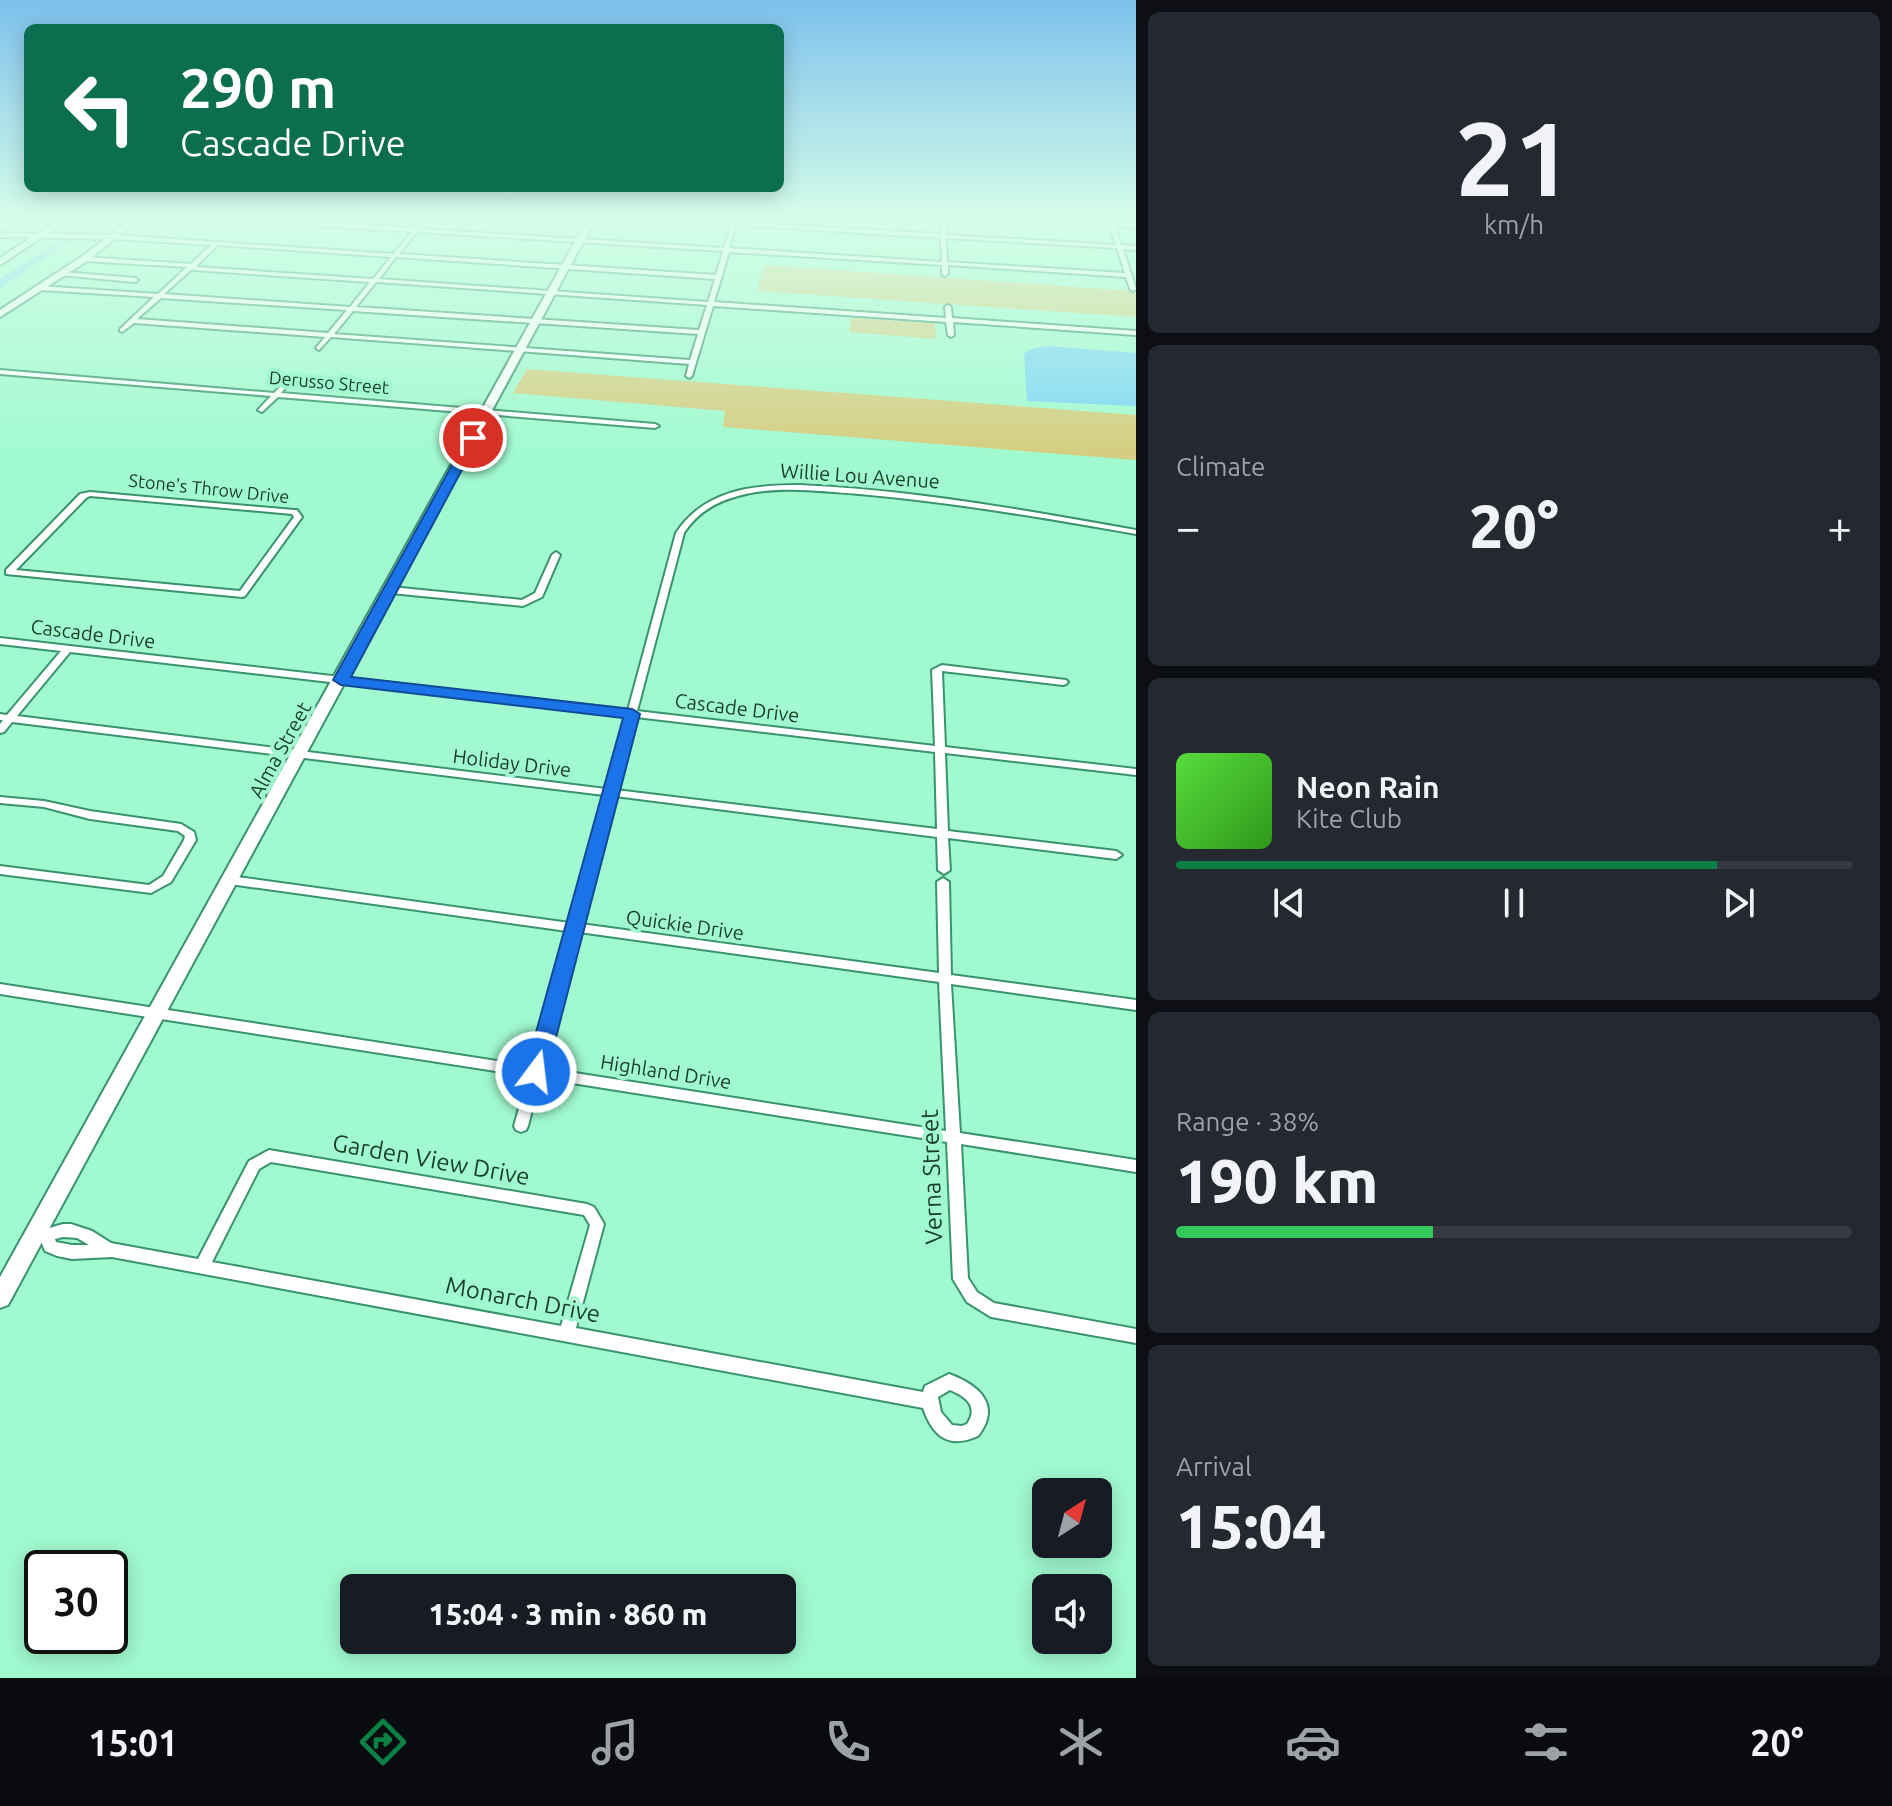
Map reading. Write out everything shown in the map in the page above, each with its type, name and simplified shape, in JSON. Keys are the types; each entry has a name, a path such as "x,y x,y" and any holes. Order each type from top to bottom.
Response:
{"main road":[{"path":"0,314 24,298"}],"street":[{"path":"122,330 157,298"},
{"path":"236,298 702,332"},
{"path":"319,348 360,298"},
{"name":"Alma Street","path":"0,1298 42,1235 230,880 549,298"},
{"path":"635,298 1136,333"},
{"path":"689,376 710,298"},
{"path":"948,307 951,335"},
{"path":"134,321 693,362"},
{"name":"Derusso Street","path":"0,372 655,426"},
{"path":"262,410 291,378"},
{"name":"Willie Lou Avenue","path":"521,1126 680,533 691,517 720,499 771,488 814,488 974,503 1136,532"},
{"name":"Stone's Throw Drive","path":"0,580 83,496 90,494 294,512 298,517 246,592 236,596 9,572"},
{"path":"391,590 523,603 539,595 556,555"},
{"name":"Cascade Drive","path":"0,641 1136,772"},
{"path":"0,730 5,718 68,649"},
{"name":"Verna Street","path":"1063,682 939,669 936,672 958,1266 961,1279 972,1297 991,1310 1136,1336"},
{"name":"Holiday Drive","path":"5,718 1116,855"},
{"path":"0,800 44,804 90,815 181,828 190,835 167,879 157,887 143,890 0,870"},
{"name":"Quickie Drive","path":"230,880 1136,1005"},
{"name":"Highland Drive","path":"0,989 1136,1166"},
{"name":"Garden View Drive","path":"202,1266 254,1165 269,1156 582,1208 589,1211 597,1224 567,1332"},
{"name":"Monarch Drive","path":"42,1235 55,1250 92,1253 108,1250 202,1266 928,1401"}],"shaded area":[{"path":"864,298 1136,298 1136,317"},
{"path":"851,318 935,323 936,339 849,332"},
{"path":"527,369 1136,415 1136,460 723,427 725,411 513,393"}],"water":[{"path":"1048,346 1136,353 1136,406 1027,401 1024,354 1030,349"}],"route":[{"path":"473,438 341,680 632,714 536,1072"}]}
